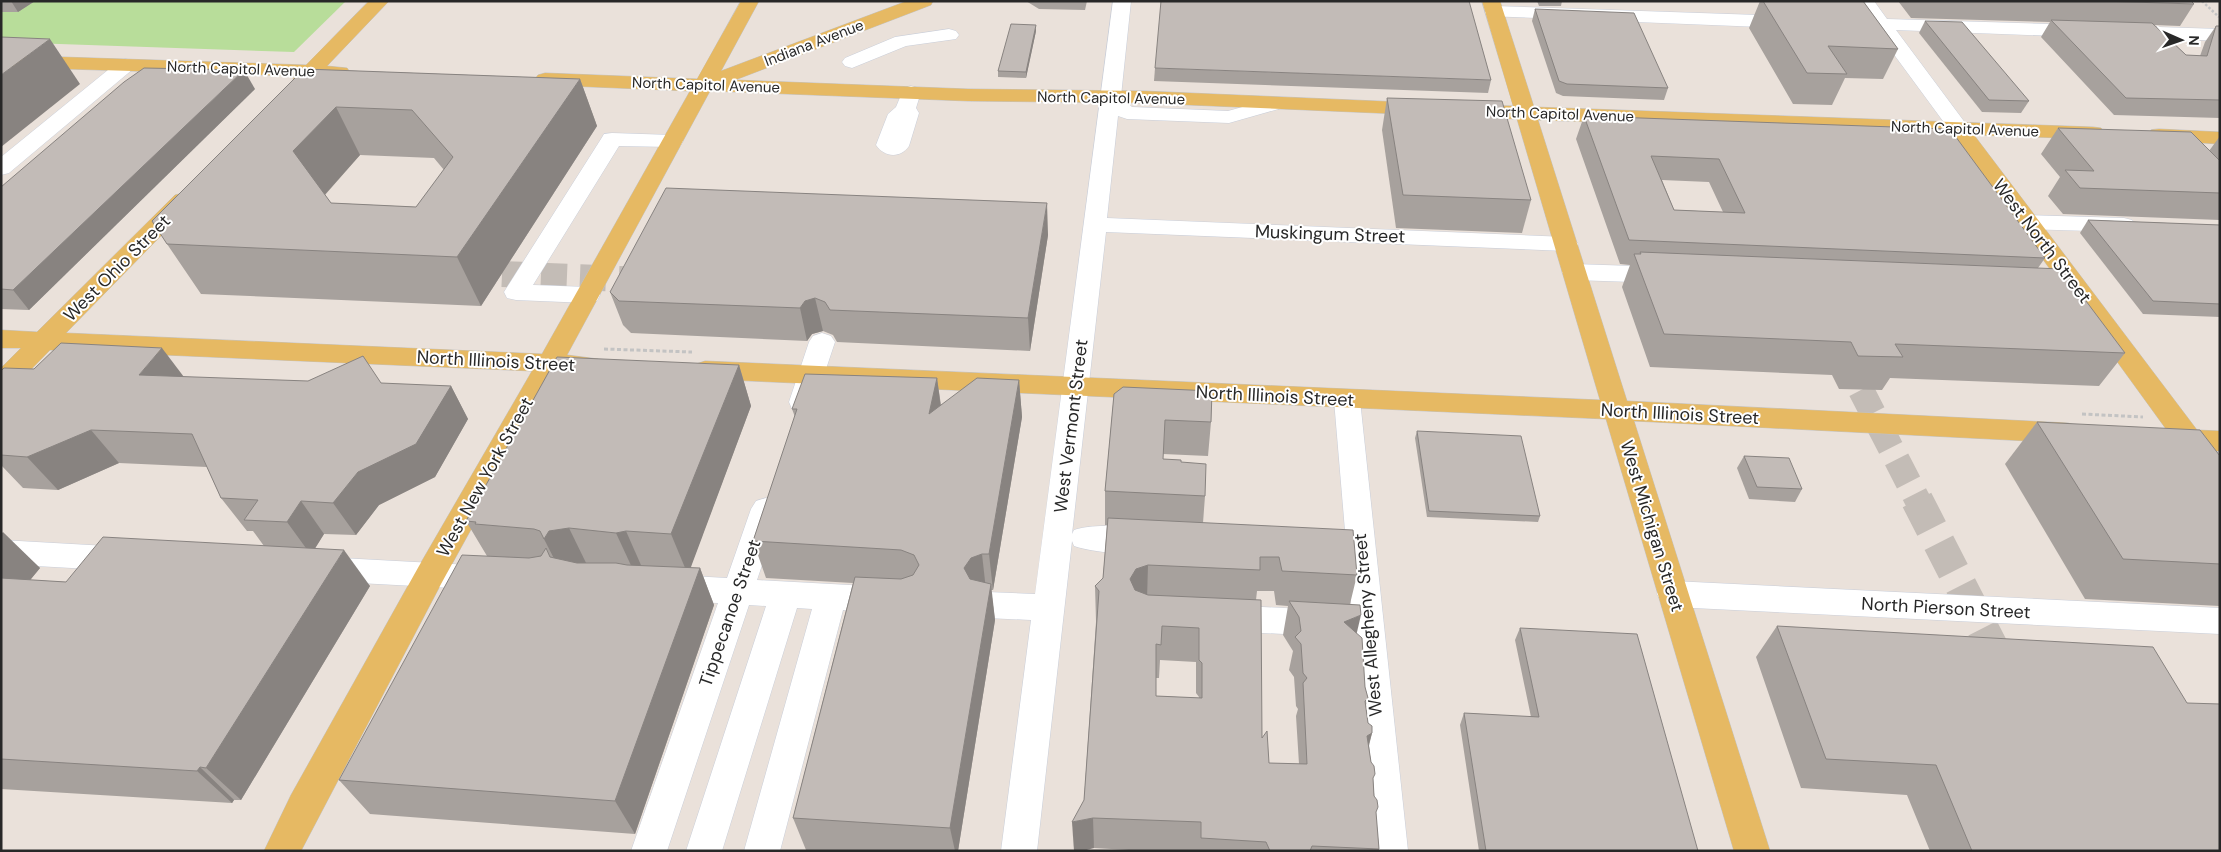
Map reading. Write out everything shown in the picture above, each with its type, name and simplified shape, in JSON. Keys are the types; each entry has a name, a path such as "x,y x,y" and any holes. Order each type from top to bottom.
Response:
{"main road":[{"path":"291,92 380,1"},
{"name":"West New York Street","path":"282,851 430,575 550,364 750,1"},
{"name":"Indiana Avenue","path":"704,85 924,1"},
{"name":"West Michigan Street","path":"1492,7 1752,851"},
{"name":"North Capitol Avenue","path":"1,60 361,73"},
{"name":"North Capitol Avenue","path":"522,78 704,85 908,101 1110,97"},
{"name":"North Capitol Avenue","path":"1275,104 2112,134"},
{"name":"West North Street","path":"1958,128 2220,481"},
{"path":"2139,134 2220,138"},
{"name":"West Ohio Street","path":"1,384 195,188"},
{"name":"North Illinois Street","path":"1,339 614,366"},
{"name":"North Illinois Street","path":"683,369 1347,400 1617,410 2097,435"},
{"path":"2147,437 2220,441"}],"street":[{"name":"West Vermont Street","path":"1019,851 1122,1"},
{"name":"West North Street","path":"1864,1 1958,128"},
{"path":"1492,7 1818,22 2220,35"},
{"path":"852,62 902,40 949,35"},
{"path":"1,168 126,64"},
{"path":"1110,97 1127,112 1229,117 1275,104"},
{"path":"2166,136 2189,160"},
{"path":"588,295 516,292 612,139 672,141"},
{"path":"2028,222 2144,226"},
{"name":"Muskingum Street","path":"1095,225 1566,244"},
{"path":"1574,272 1689,277"},
{"path":"2057,293 2081,294"},
{"path":"791,433 822,342"},
{"name":"West Allegheny Street","path":"1347,400 1347,551 1368,626 1390,851"},
{"name":"Tippecanoe Street","path":"649,851 776,480"},
{"path":"1085,538 1171,542"},
{"path":"1,552 151,560"},
{"path":"290,568 516,580"},
{"path":"644,587 908,601"},
{"name":"North Pierson Street","path":"1673,594 2220,621"},
{"path":"704,851 785,595"},
{"path":"762,851 831,597"},
{"path":"987,605 1049,608"},
{"path":"1195,616 1368,626"}],"path":[{"path":"2202,1 2220,17"}],"green space":[{"path":"1,1 346,1 294,52 1,42"}],"building":[{"path":"1161,1 1469,1 1491,80 1155,68"},
{"path":"1763,1 1863,1 1898,49 1828,46 1847,74 1807,73"},
{"path":"2100,1 2191,1 2194,4"},
{"path":"1535,9 1634,13 1668,88 1567,84 1559,81"},
{"path":"2051,20 2152,23 2186,55 2207,56 2216,26 2220,26 2220,100 2126,98"},
{"path":"1925,21 1962,22 2029,101 1989,100"},
{"path":"1011,24 1036,25 1026,72 998,71"},
{"path":"1,37 50,39 1,75"},
{"path":"144,68 244,70 13,290 1,289 1,187 124,82"},
{"path":"304,69 580,79 457,257 167,244 152,221","holes":["336,107 412,110 453,157 416,207 331,203 293,151"]},
{"path":"1387,98 1502,101 1531,200 1403,195"},
{"path":"1584,116 1950,129 2045,258 1629,240","holes":["1651,156 1719,159 1745,213 1674,210"]},
{"path":"2058,128 2191,132 2220,161 2220,193 2080,188 2065,170 2094,171"},
{"path":"666,188 1047,203 1028,318 830,310 825,302 815,298 805,301 800,308 619,301 610,292"},
{"path":"2088,220 2220,225 2220,304 2153,301"},
{"path":"1640,252 2062,269 2125,353 1895,344 1903,357 1858,356 1851,342 1664,334 1634,254 1641,254"},
{"path":"61,343 162,348 139,375 308,381 363,356 381,383 451,386 416,444 358,472 333,503 301,501 287,522 244,520 258,500 221,498 192,434 91,430 27,457 1,455 1,371 4,368 34,369"},
{"path":"557,357 739,365 671,534 626,531 616,533 569,528 549,531 544,539 540,531 534,529 475,524 476,522 466,521"},
{"path":"805,374 937,378 929,414 977,378 1019,380 989,554 982,554 971,558 964,568 970,579 991,584 950,828 793,818 855,577 901,579 913,575 919,565 914,555 901,550 753,541 797,409 792,409"},
{"path":"1123,387 1212,391 1211,422 1165,420 1163,459 1206,464 1205,496 1105,491 1114,394"},
{"path":"2037,422 2200,430 2220,456 2220,564 2123,559"},
{"path":"1417,431 1521,436 1540,516 1429,511"},
{"path":"1744,456 1789,458 1802,489 1757,487"},
{"path":"1108,518 1353,530 1357,575 1282,571 1279,557 1260,557 1260,570 1148,565 1136,569 1130,579 1135,590 1148,595 1261,600 1262,738 1267,731 1269,763 1307,764 1303,683 1307,678 1303,673 1301,644 1295,637 1301,631 1299,617 1289,601 1360,605 1361,615 1344,622 1362,638 1365,687 1368,698 1365,701 1368,723 1372,726 1372,733 1367,736 1375,774 1373,778 1374,796 1378,807 1376,812 1379,849 1312,846 1310,851 1270,851 1266,842 1201,838 1201,822 1093,818 1072,822 1084,800 1099,591 1095,586 1103,578","holes":["1162,626 1199,628 1202,698 1156,696 1156,644 1161,645"]},
{"path":"103,537 344,550 206,768 200,767 197,771 1,759 1,578 66,582"},
{"path":"546,548 550,557 577,563 616,563 700,568 615,801 339,780 462,555 529,558 541,556"},
{"path":"1777,626 2153,647 2187,703 2220,704 2220,851 1972,851 1936,765 1826,759"},
{"path":"1520,628 1637,634 1698,851 1486,851 1464,713 1539,717"}],"tunnel":[{"path":"502,274 646,280"},
{"path":"1861,390 1918,501"},
{"path":"1917,500 2004,670"}]}
